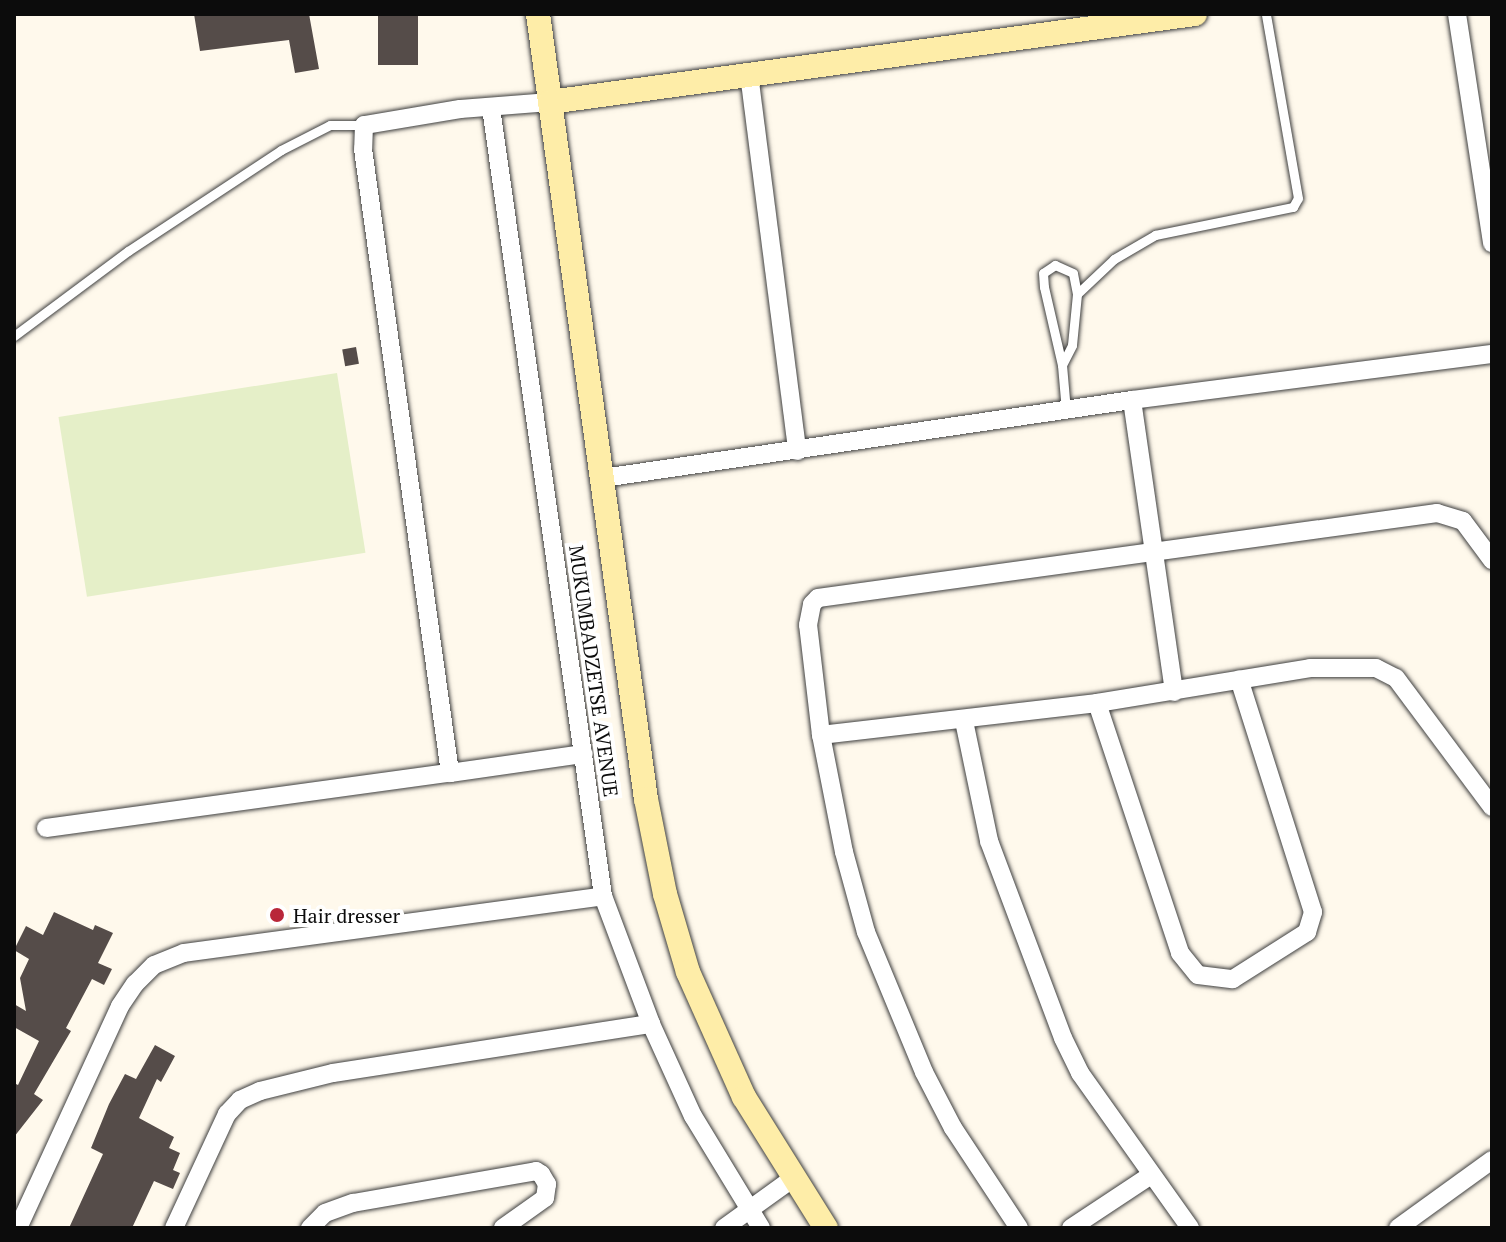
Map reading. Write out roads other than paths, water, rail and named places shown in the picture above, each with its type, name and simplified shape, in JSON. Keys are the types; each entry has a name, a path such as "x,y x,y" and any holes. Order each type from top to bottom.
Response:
{"street":[{"path":"538,14 646,799 669,907 688,972 744,1097 792,1179 826,1228"},
{"path":"450,773 375,249 363,149 364,125 749,74 1101,20 1195,14"},
{"path":"1457,14 1492,243"},
{"path":"749,74 797,451"},
{"name":"MUKUMBADZETSE AVENUE","path":"491,108 603,896 651,1024 693,1116 761,1228"},
{"path":"603,478 1132,400 1492,354"},
{"path":"1132,400 1174,692"},
{"path":"1019,1228 953,1128 894,1004 866,932 844,852 821,735 808,625 810,609 818,598 1437,513 1463,521 1492,560"},
{"path":"821,735 964,721 1174,692 1310,668 1359,666 1387,672 1396,678 1492,807"},
{"path":"1097,703 1180,953 1198,975 1233,979 1307,932 1313,912 1239,679"},
{"path":"964,721 989,841 1046,998 1080,1073 1190,1228"},
{"path":"46,828 584,754"},
{"path":"18,1228 120,1006 135,984 154,965 184,953 603,896"},
{"path":"174,1228 227,1114 240,1100 260,1091 333,1073 651,1024"},
{"path":"1398,1228 1492,1160"},
{"path":"310,1228 325,1213 353,1203 536,1171 547,1184 545,1198 526,1222 503,1228"},
{"path":"1071,1228 1151,1175"},
{"path":"724,1228 792,1179"}],"lane":[{"path":"1077,294 1114,259 1155,235 1293,207 1298,198 1266,14"},
{"path":"14,336 128,251 281,150 330,125 364,125"},
{"path":"1062,365 1072,345 1077,294 1073,273 1055,265 1046,269 1047,308 1062,365 1066,411"}],"place":[{"name":"Hair dresser","path":"277,915"}]}
